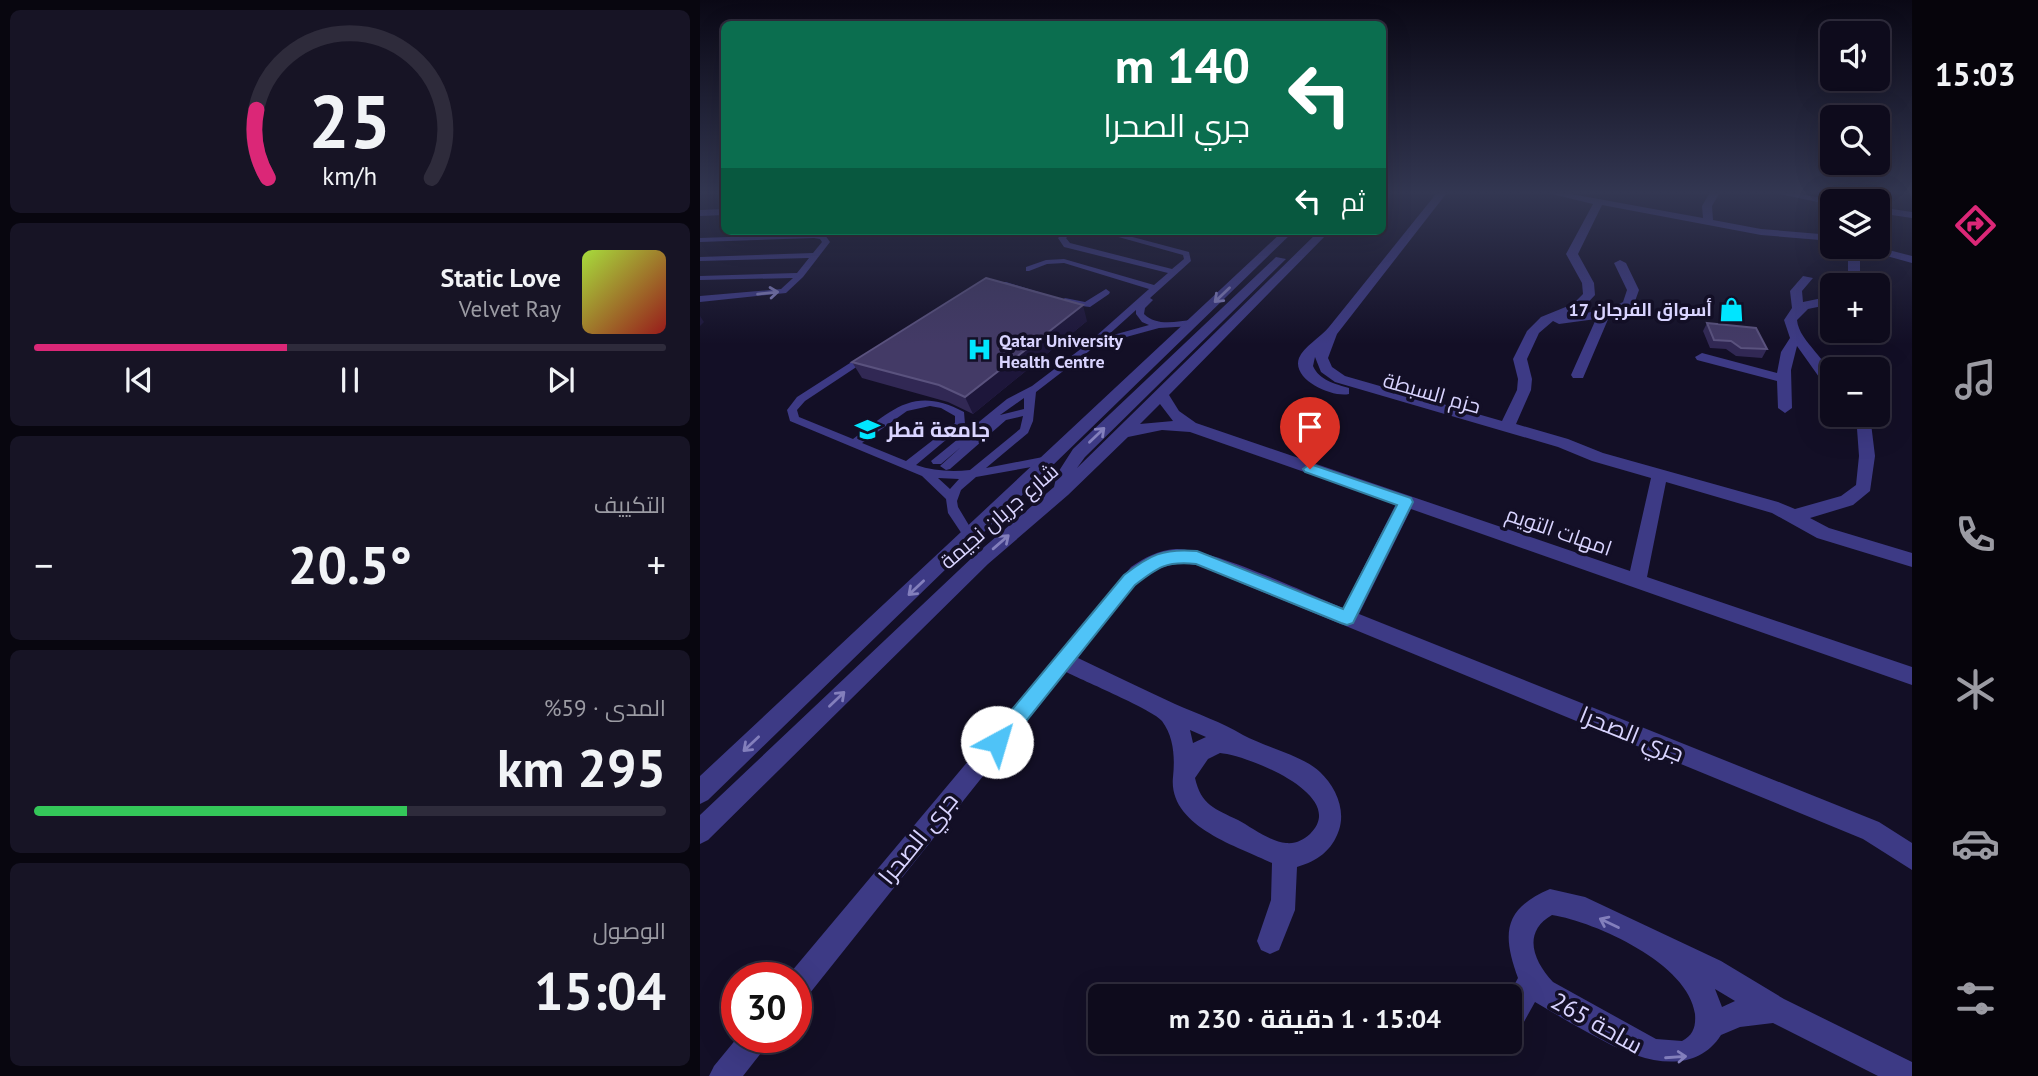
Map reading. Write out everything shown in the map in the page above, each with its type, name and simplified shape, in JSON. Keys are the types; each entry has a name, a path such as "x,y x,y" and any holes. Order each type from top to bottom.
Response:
{"street":[{"name":"شارع جريان نجيمة","path":"700,792 1275,244"},
{"path":"1062,491 1065,474 1079,453 1296,244"},
{"name":"شارع جريان نجيمة","path":"700,832 967,573 1062,491 1124,432 1312,244"},
{"name":"حزم السبطة","path":"1401,244 1331,333 1306,358 1307,372 1560,454 1598,457"},
{"path":"1507,427 1525,385 1521,355 1533,331 1545,320 1577,307 1586,299 1590,290 1588,280 1574,263 1572,254 1577,244"},
{"path":"1890,254 1912,260"},
{"path":"1545,320 1604,315 1623,308 1632,300 1633,290 1620,263"},
{"path":"1807,278 1796,291 1798,309 1790,321 1792,331 1820,370"},
{"path":"1798,309 1820,303"},
{"path":"1578,375 1604,315"},
{"path":"1785,408 1786,352 1798,337"},
{"path":"1702,358 1785,379"},
{"name":"امهات التويم","path":"1161,395 1174,415 1191,427"},
{"name":"حزم السبطة","path":"1471,423 1507,427 1563,443 1598,457 1778,508 1823,533 1912,560"},
{"name":"امهات التويم","path":"1124,432 1162,425 1191,427 1912,676"},
{"path":"1794,516 1847,501 1864,487 1867,456 1864,427"},
{"path":"1637,582 1660,474"},
{"path":"1347,618 1406,502"},
{"name":"جري الصحرا","path":"812,968 1136,572 1165,557 1197,558 1347,618 1871,830 1912,858"},
{"path":"1064,660 1168,711 1212,728 1309,778 1326,795 1330,820 1318,844 1296,856 1283,856 1194,808 1184,789 1187,767 1180,731 1168,711"},
{"path":"1187,767 1200,751 1209,745 1219,742 1239,744"},
{"path":"1270,941 1278,925 1285,898 1286,873 1283,856"},
{"name":"ساحة 265","path":"1670,953 1684,963 1703,993 1709,1026 1704,1041 1695,1052 1682,1058 1667,1058 1651,1052 1556,1002 1532,980 1522,958 1520,936 1530,913 1550,902 1576,906 1712,971 1774,1009 1909,1076"},
{"path":"1522,998 1532,980"},
{"path":"1709,1026 1740,1013 1774,1009"},
{"path":"724,1076 743,1053"}],"lane":[{"path":"700,299 778,292 790,287 824,244"},
{"path":"1066,244 1174,272"},
{"path":"942,464 994,420 1016,397 1032,390 1088,347 1187,261 1188,256 1183,252 1153,244"},
{"path":"700,258 816,255"},
{"path":"1032,270 1051,266 1079,267 1155,288 1158,292 1141,307 1140,314 1158,326"},
{"path":"700,278 800,275"},
{"path":"979,286 1006,284 1082,305 1094,301 1106,292"},
{"path":"1088,347 1108,337 1158,326 1193,323"},
{"path":"876,350 801,399 792,410 797,422 926,473 973,474 1048,460"},
{"path":"970,537 950,509 951,497 957,487 1024,431 1030,421 1028,400 1032,390"},
{"path":"853,444 902,409 917,402 932,401 960,414 960,424 907,466"},
{"path":"994,420 1028,411"},
{"path":"926,473 951,497"}],"building":[{"name":"Qatar University Health Centre","path":"986,278 1083,305 965,397 939,385 852,362"},
{"path":"1707,323 1756,328 1767,349 1741,348 1731,341 1714,340"}],"place":[{"name":"أسواق الفرجان 17","path":"1732,309"},
{"name":"Qatar University Health Centre","path":"979,350"},
{"name":"جامعة قطر","path":"867,429"}],"route":[{"path":"997,742 1136,572 1165,557 1197,558 1347,618 1406,502 1310,469"}]}
